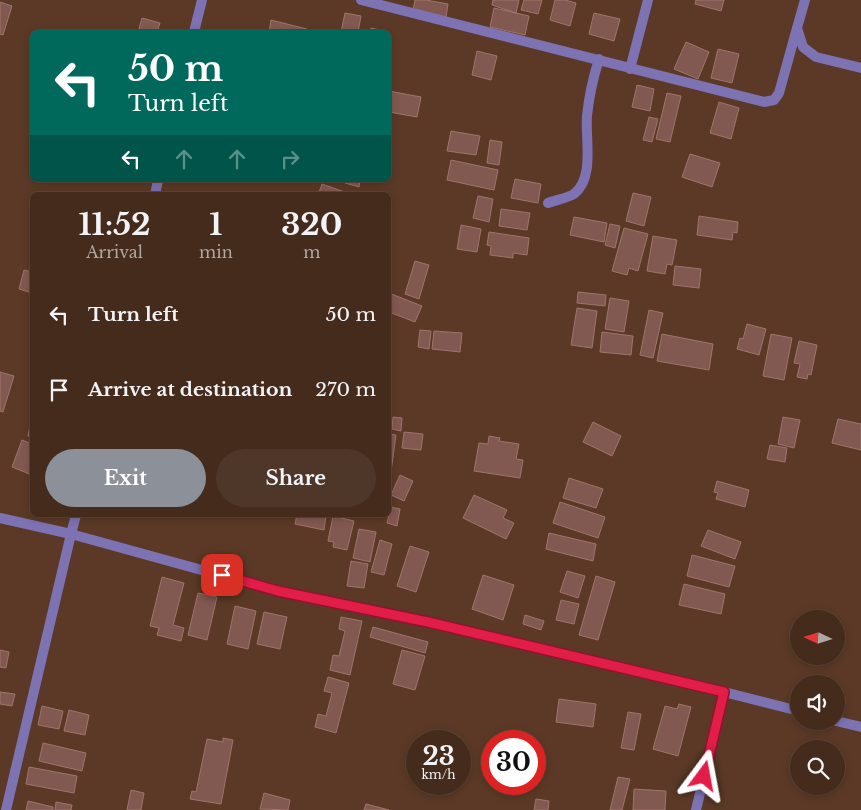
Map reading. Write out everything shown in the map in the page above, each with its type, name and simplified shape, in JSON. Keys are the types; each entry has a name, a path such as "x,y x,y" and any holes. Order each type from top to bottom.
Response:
{"street":[{"path":"194,30 202,0"},
{"path":"361,0 764,102 774,100 779,93 805,0"},
{"path":"630,69 648,0"},
{"path":"797,28 803,47 816,57 861,68"},
{"path":"548,203 574,194 584,180 588,153 587,118 592,81 599,59"},
{"path":"6,810 75,517"},
{"path":"0,518 71,534 278,591 428,622 790,709"},
{"path":"696,810 724,692"},
{"path":"845,723 861,727"}],"building":[{"path":"415,0 448,4 446,17 413,10"},
{"path":"493,0 519,0 516,13 492,5"},
{"path":"524,0 542,0 538,14 521,10"},
{"path":"555,0 576,3 570,26 550,20"},
{"path":"696,0 724,0 721,11 695,4"},
{"path":"0,2 12,6 3,35 0,34"},
{"path":"494,8 529,16 525,35 490,27"},
{"path":"345,13 361,16 358,30 341,30"},
{"path":"594,13 620,19 614,41 589,34"},
{"path":"142,18 160,23 158,30 139,30"},
{"path":"271,20 307,29 307,30 269,30"},
{"path":"686,42 709,52 698,79 674,69"},
{"path":"718,49 739,54 732,83 711,78"},
{"path":"477,51 497,56 491,80 472,75"},
{"path":"637,85 654,89 650,111 632,107"},
{"path":"391,91 421,97 417,117 391,112"},
{"path":"667,93 681,96 670,142 656,139"},
{"path":"719,102 739,108 731,139 710,133"},
{"path":"649,117 658,119 652,142 643,140"},
{"path":"451,131 480,136 476,155 447,151"},
{"path":"490,140 502,142 499,165 487,163"},
{"path":"690,154 720,163 712,187 682,177"},
{"path":"451,160 498,170 494,190 447,180"},
{"path":"515,179 541,184 538,203 511,198"},
{"path":"345,182 360,182 359,187"},
{"path":"322,184 345,192 319,192"},
{"path":"633,193 651,197 644,226 626,221"},
{"path":"478,196 493,199 489,222 473,218"},
{"path":"501,209 530,213 527,230 499,226"},
{"path":"699,216 738,222 737,233 733,232 732,240 697,235"},
{"path":"574,217 607,223 604,242 570,235"},
{"path":"610,224 620,226 615,248 605,245"},
{"path":"461,225 481,229 477,252 457,249"},
{"path":"624,228 648,234 638,271 629,268 627,275 612,271"},
{"path":"489,232 529,238 527,255 513,253 513,258 490,255 491,246 487,245"},
{"path":"653,236 677,240 672,265 667,264 665,274 647,271"},
{"path":"415,261 429,265 419,299 405,294"},
{"path":"675,266 701,269 699,288 673,285"},
{"path":"24,270 30,272 30,292 19,289"},
{"path":"578,292 606,295 605,306 577,303"},
{"path":"391,294 422,306 415,322 391,313"},
{"path":"610,298 629,301 624,332 605,329"},
{"path":"577,308 597,311 592,348 571,345"},
{"path":"649,310 663,313 653,358 640,355"},
{"path":"747,324 766,329 759,355 737,349 740,338 743,339"},
{"path":"420,330 431,331 429,349 418,347"},
{"path":"434,331 462,333 460,352 432,349"},
{"path":"602,332 633,336 631,355 600,352"},
{"path":"662,334 713,344 709,370 657,361"},
{"path":"771,334 792,338 784,380 763,376"},
{"path":"799,341 817,345 811,375 808,374 807,379 797,377 800,364 794,363"},
{"path":"0,372 14,376 3,412 0,411"},
{"path":"393,417 402,418 401,431 392,429"},
{"path":"783,417 800,420 794,448 778,444"},
{"path":"838,419 861,424 861,450 832,443"},
{"path":"593,422 621,436 612,456 583,442"},
{"path":"404,432 423,434 421,450 402,448"},
{"path":"391,434 396,435 391,472"},
{"path":"489,436 500,438 499,441 519,444 516,459 523,460 520,478 474,471 479,443 488,444"},
{"path":"22,440 30,443 30,474 12,467"},
{"path":"770,445 787,448 785,462 767,459"},
{"path":"400,475 413,481 404,501 391,495"},
{"path":"569,478 603,489 596,508 563,498"},
{"path":"717,481 749,490 745,507 716,499 718,493 714,492"},
{"path":"474,495 507,510 503,518 514,523 506,539 463,518"},
{"path":"560,502 605,517 598,538 553,523"},
{"path":"391,507 400,509 397,526 387,523 388,517 391,517"},
{"path":"297,517 326,517 324,530 295,524"},
{"path":"333,517 354,521 347,550 333,547 334,542 328,541"},
{"path":"359,529 376,532 370,562 353,558"},
{"path":"708,530 741,542 735,559 701,546"},
{"path":"549,533 596,544 593,561 546,549"},
{"path":"380,540 392,544 384,575 371,572"},
{"path":"410,546 429,552 416,592 397,586"},
{"path":"692,555 735,566 729,587 687,576"},
{"path":"351,561 368,564 364,588 347,586"},
{"path":"567,571 585,576 578,598 560,592"},
{"path":"483,575 514,585 503,620 472,609"},
{"path":"596,576 615,582 598,640 579,635"},
{"path":"162,577 184,583 173,625 184,628 181,641 157,635 159,628 150,626"},
{"path":"684,584 725,594 721,614 679,605"},
{"path":"198,593 217,597 207,640 188,635"},
{"path":"561,600 579,604 574,624 556,620"},
{"path":"235,606 256,611 248,649 227,644"},
{"path":"264,612 287,617 280,649 257,644"},
{"path":"525,615 544,621 541,630 523,624"},
{"path":"341,617 362,621 350,675 330,670 333,655 339,656 345,631 339,629"},
{"path":"373,627 428,642 425,653 370,637"},
{"path":"0,650 9,652 6,668 0,667"},
{"path":"402,650 425,656 415,690 393,684"},
{"path":"328,677 349,683 336,733 315,727 318,714 326,716 332,693 324,691"},
{"path":"0,692 15,694 12,706 0,704"},
{"path":"559,699 596,704 593,727 556,722"},
{"path":"679,704 691,707 678,756 653,749 665,706 677,709"},
{"path":"42,706 63,711 59,729 38,725"},
{"path":"69,710 89,715 85,735 64,731"},
{"path":"628,712 641,714 634,750 621,748"},
{"path":"223,738 233,740 221,804 190,799 192,791 196,792 207,739 223,742"},
{"path":"43,743 86,753 82,771 39,761"},
{"path":"29,767 77,776 74,793 26,784"},
{"path":"618,777 630,779 622,810 610,810"},
{"path":"634,789 666,791 665,810 633,810"},
{"path":"131,790 144,793 141,810 127,810"},
{"path":"264,793 290,800 288,810 260,809"},
{"path":"536,799 549,801 548,810 534,810"},
{"path":"28,801 53,807 53,810 26,810"},
{"path":"56,802 72,805 71,810 55,810"},
{"path":"366,804 389,810 364,810"}],"route":[{"path":"222,575 278,591 428,622 724,692 704,776"}]}
